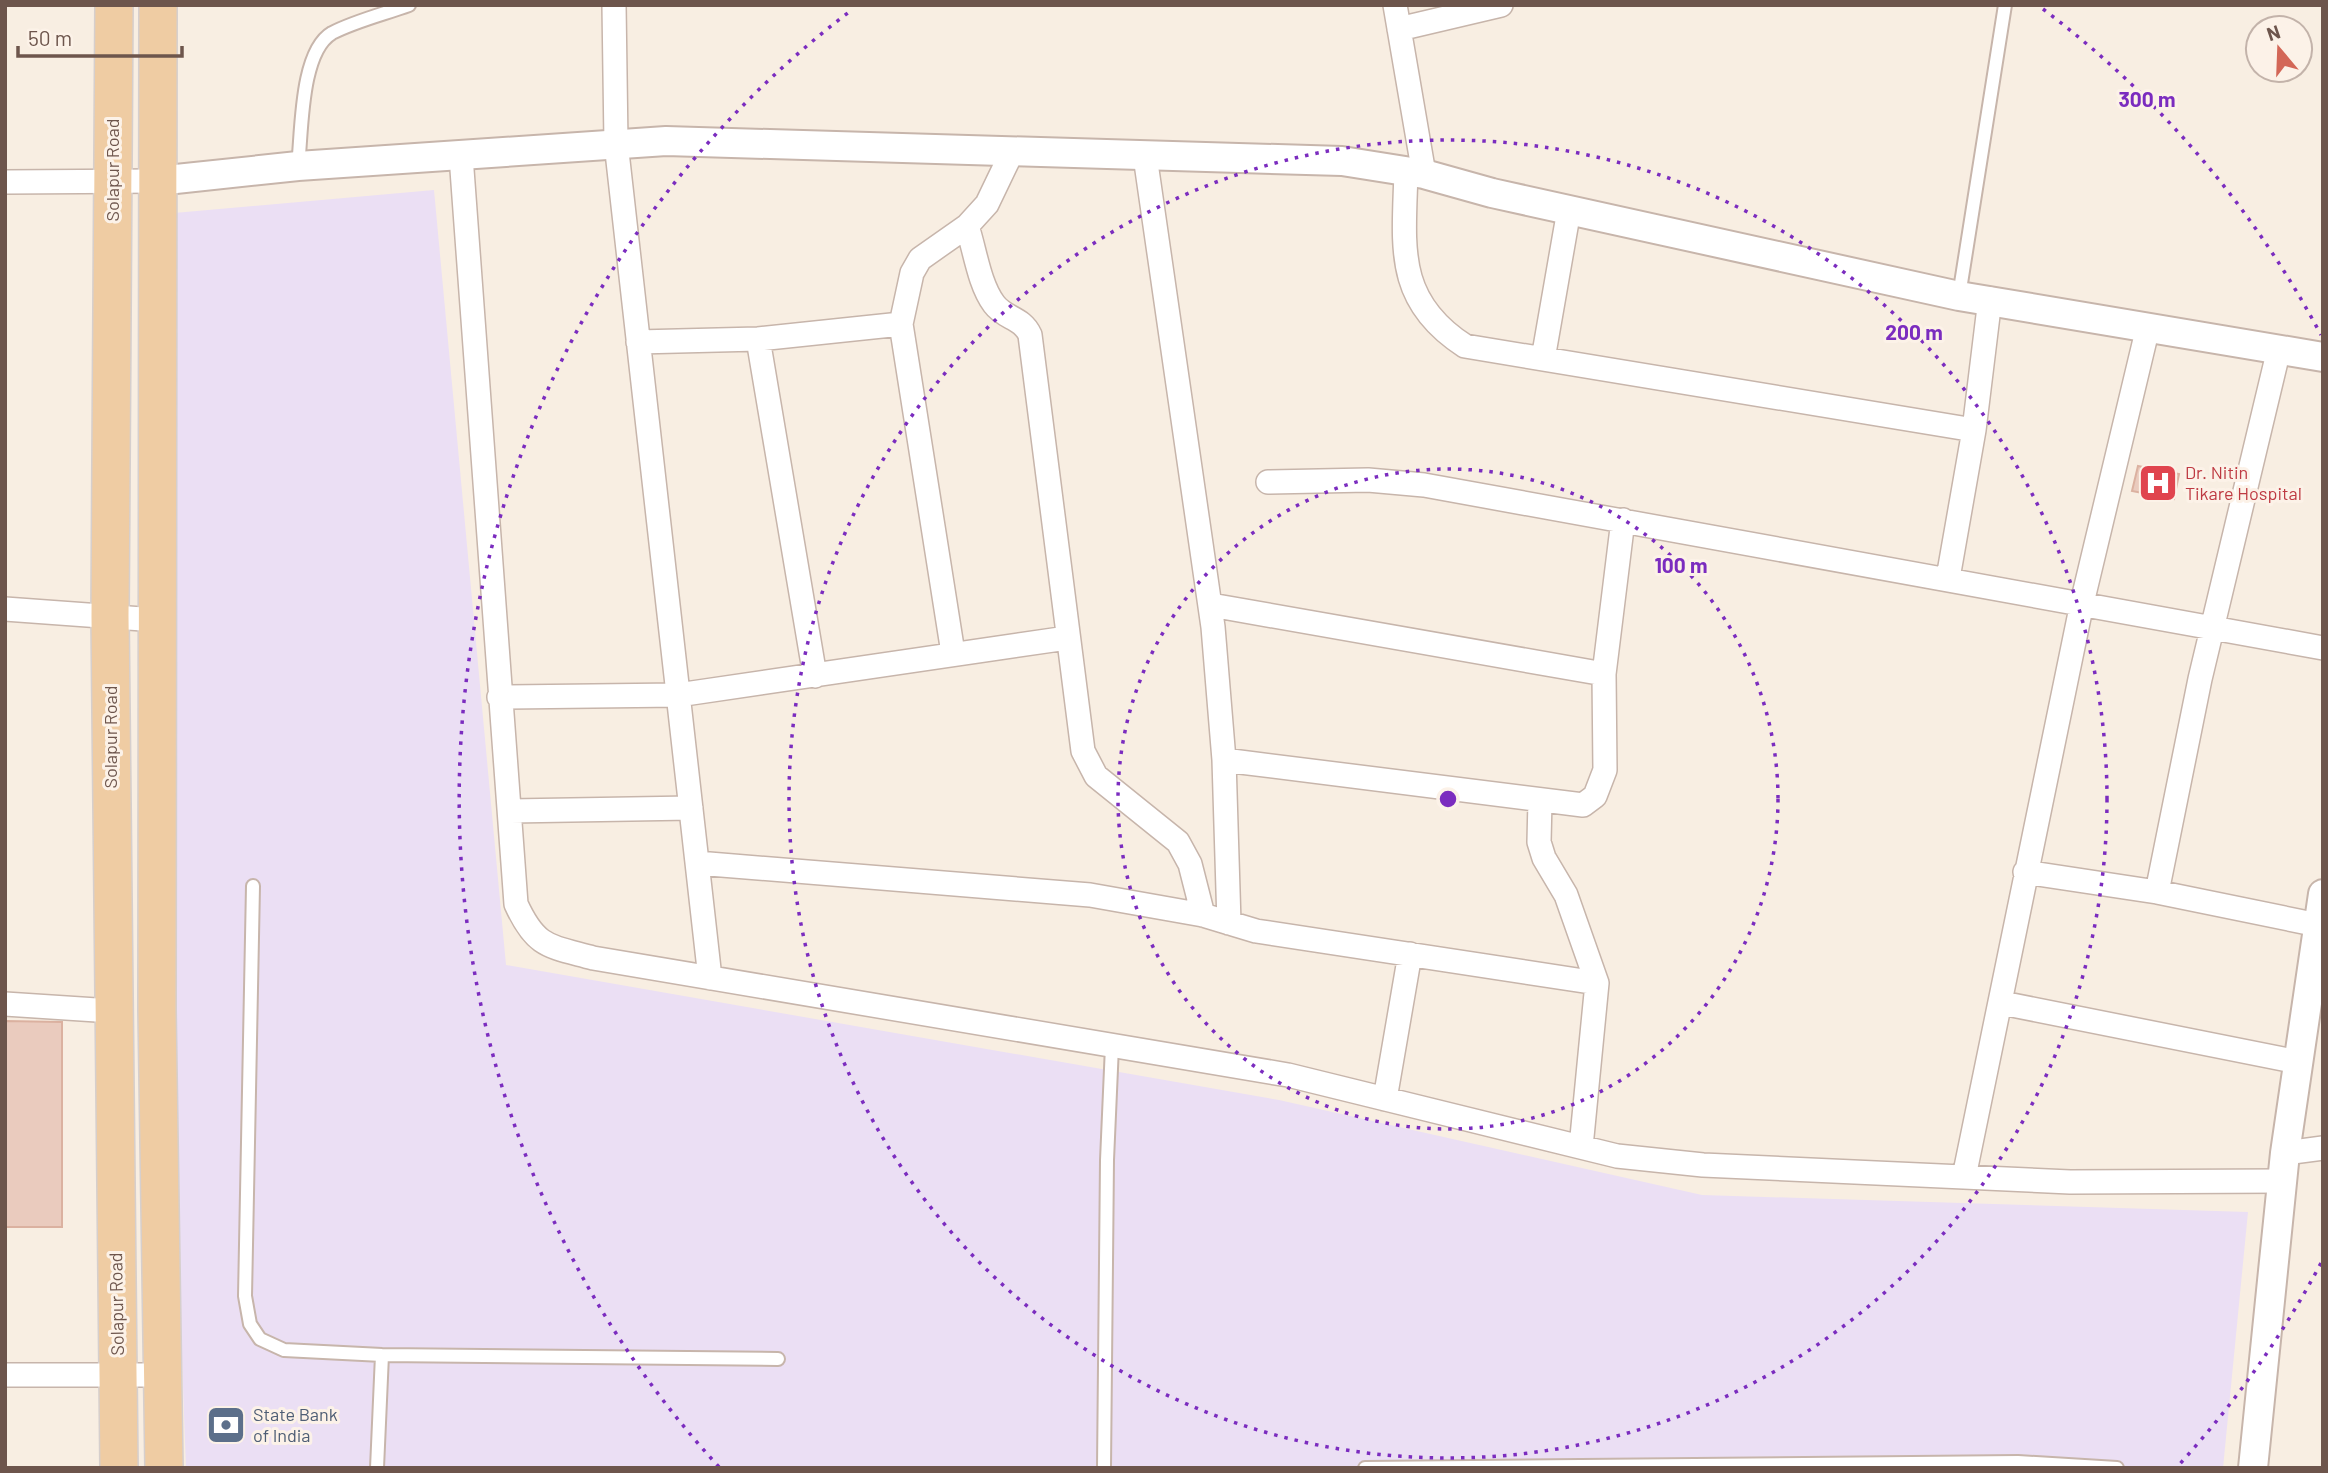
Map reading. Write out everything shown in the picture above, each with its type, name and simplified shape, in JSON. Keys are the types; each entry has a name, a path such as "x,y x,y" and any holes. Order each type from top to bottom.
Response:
{"main road":[{"name":"Solapur Road","path":"114,5 110,616 112,1011 119,1468"},
{"path":"158,5 157,1010 164,1468"}],"street":[{"path":"614,5 616,143 710,978"},
{"path":"1395,5 1415,172 1404,249 1425,314 1441,330 1465,346 1974,430"},
{"path":"1399,29 1501,5"},
{"path":"5,182 158,181 298,166 666,141 1342,161 1415,172 1492,193 1959,296 1990,299 2323,357"},
{"path":"953,653 901,324 912,273 920,259 967,226 995,192 1012,152"},
{"path":"461,156 499,697 512,811 516,904 526,925 544,945 593,958 1288,1075 1617,1156 1703,1165 2070,1182 2283,1167 2323,1149"},
{"path":"1145,156 1211,605 1224,760 1229,923"},
{"path":"1543,359 1569,210"},
{"path":"967,226 988,296 1003,313 1026,326 1030,335 1083,751 1096,776 1178,842 1190,864 1203,915"},
{"path":"1948,578 1974,430 1990,299"},
{"path":"638,342 758,339 901,324"},
{"path":"1964,1177 2002,1003 2025,872 2082,603 2148,327"},
{"path":"758,339 815,676"},
{"path":"2157,892 2213,627 2279,349"},
{"path":"1268,482 1368,480 1423,485 2323,648"},
{"path":"1224,760 1583,805 1595,796 1602,784 1605,770 1604,674 1623,520"},
{"path":"1211,605 1604,674"},
{"path":"5,609 156,620"},
{"path":"499,697 678,695 1067,638"},
{"path":"1540,800 1539,842 1544,858 1566,895 1597,983 1581,1147"},
{"path":"512,811 691,808"},
{"path":"697,863 1090,895 1203,915 1256,931 1597,983"},
{"path":"2025,872 2157,892 2318,925"},
{"path":"2253,1468 2283,1167 2323,894"},
{"path":"1385,1099 1410,954"},
{"path":"2002,1003 2298,1062"},
{"path":"5,1004 112,1011"},
{"path":"5,1375 163,1375"}],"lane":[{"path":"298,166 309,66 319,45 332,34 409,5"},
{"path":"1959,296 2006,5"},
{"path":"253,886 245,1296 250,1324 260,1339 284,1350 382,1355 778,1359"},
{"path":"1104,1468 1107,1160 1112,1046"},
{"path":"376,1468 382,1355"},
{"path":"1365,1468 2018,1462 2117,1468"}],"shaded area":[{"path":"434,190 506,965 1279,1100 1702,1195 2248,1212 2223,1468 186,1468 169,1003 174,213"}],"building":[{"path":"2138,466 2179,474 2174,499 2132,491"},
{"path":"5,1021 62,1022 62,1227 5,1227"}],"place":[{"name":"Dr. Nitin Tikare Hospital","path":"2158,483"},
{"name":"State Bank of India","path":"226,1425"}]}
